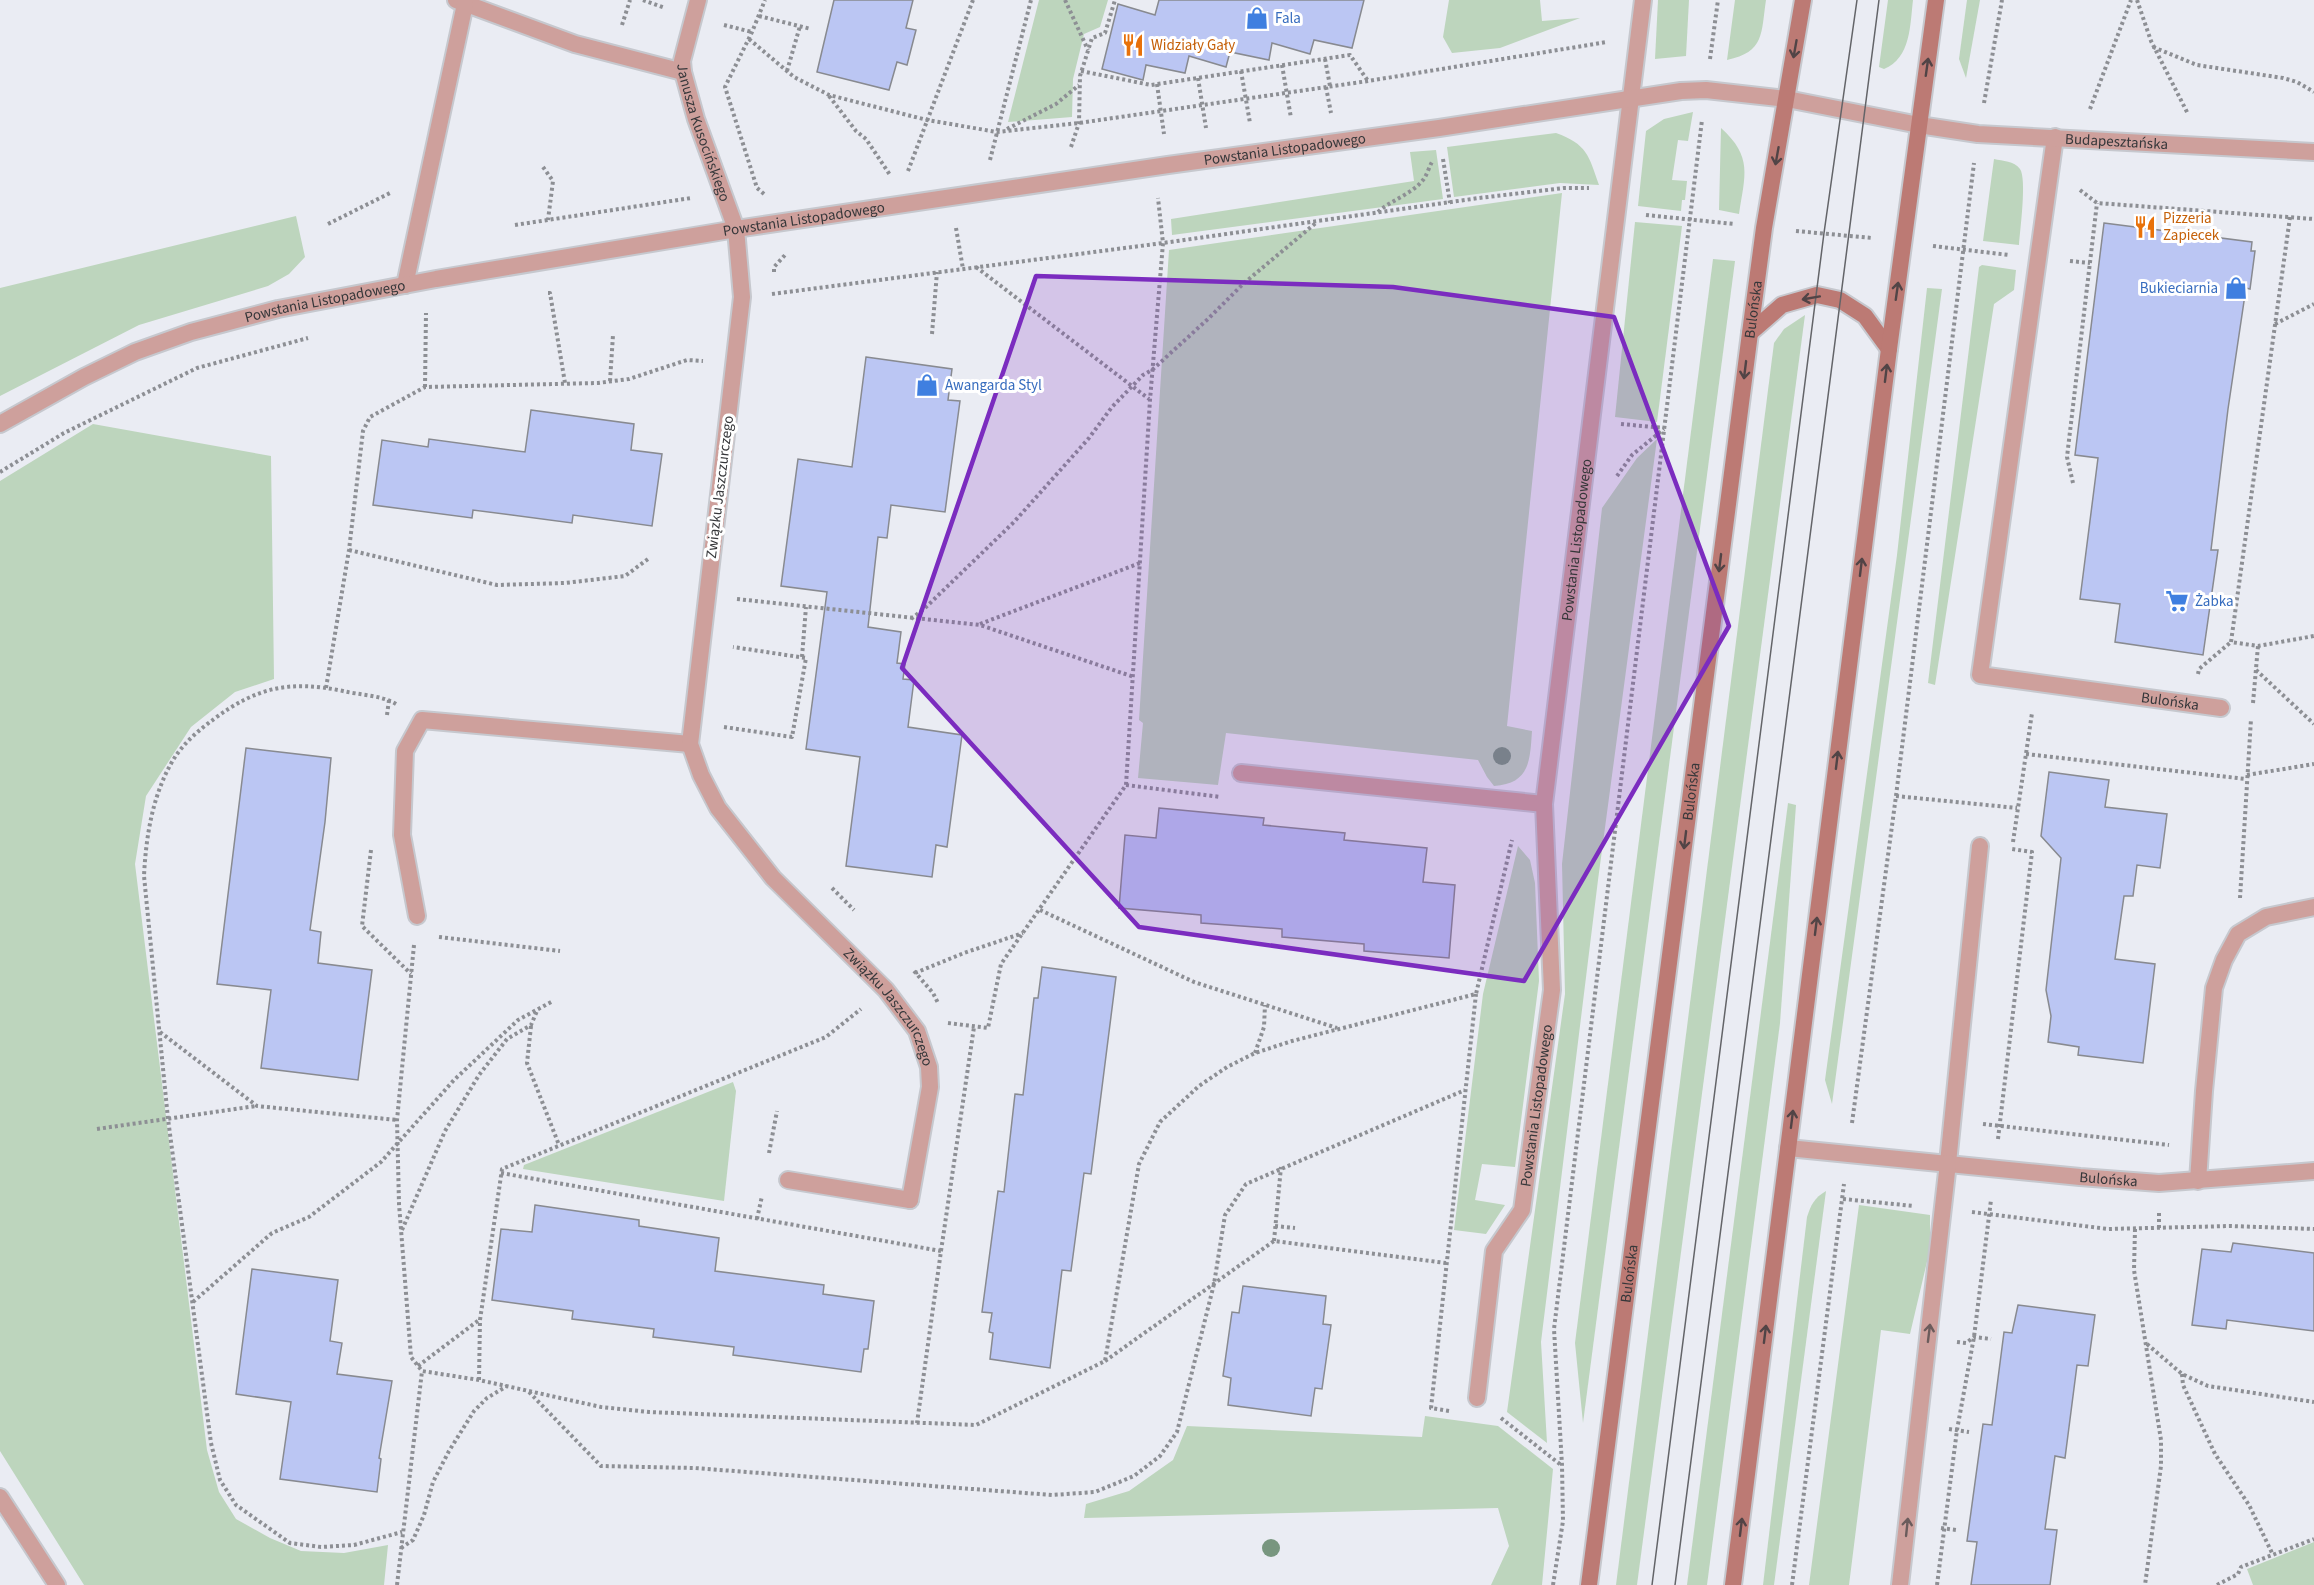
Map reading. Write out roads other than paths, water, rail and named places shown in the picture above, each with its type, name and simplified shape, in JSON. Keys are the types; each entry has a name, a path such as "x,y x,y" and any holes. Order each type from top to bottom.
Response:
{"main road":[{"name":"Bulońska","path":"1589,1585 1764,228 1803,0"},
{"path":"1733,1585 1889,349 1936,0"},
{"path":"1750,333 1782,305 1817,295 1840,300 1865,316 1889,349"}],"street":[{"name":"Janusza Kusocińskiego","path":"698,0 682,61 683,72 696,119 736,229"},
{"path":"1630,98 1643,0"},
{"path":"405,285 431,166 460,2 575,44 683,72"},
{"name":"Powstania Listopadowego","path":"0,424 84,377 135,352 191,332 278,309 736,229 1681,91 1706,90 1787,99 1919,125"},
{"name":"Powstania Listopadowego","path":"1478,1398 1494,1251 1522,1210 1552,990 1544,804 1630,98"},
{"name":"Budapesztańska","path":"1919,125 1978,134 2314,152"},
{"name":"Bulońska","path":"2055,137 1980,675 2221,708"},
{"name":"Związku Jaszczurczego","path":"736,229 742,297 690,744 701,775 718,808 773,878 886,990 917,1031 929,1067 930,1087 910,1200 788,1180"},
{"path":"417,915 402,835 405,751 422,720 690,744"},
{"path":"1240,773 1544,804"},
{"path":"1900,1585 1948,1163 1980,846"},
{"path":"2198,1181 2214,988 2224,960 2238,934 2266,918 2314,907"},
{"name":"Bulońska","path":"1788,1148 2159,1183 2314,1171"},
{"path":"0,1497 57,1585"}],"tram line":[{"path":"1652,1585 1824,233 1857,0"},
{"path":"1675,1585 1879,0"}],"place":[{"name":"Fala","path":"1257,18"},
{"name":"Widziały Gały","path":"1133,45"},
{"name":"Pizzeria Zapiecek","path":"2145,227"},
{"name":"Bukieciarnia","path":"2236,288"},
{"name":"Awangarda Styl","path":"927,385"},
{"name":"Żabka","path":"2177,601"}]}
